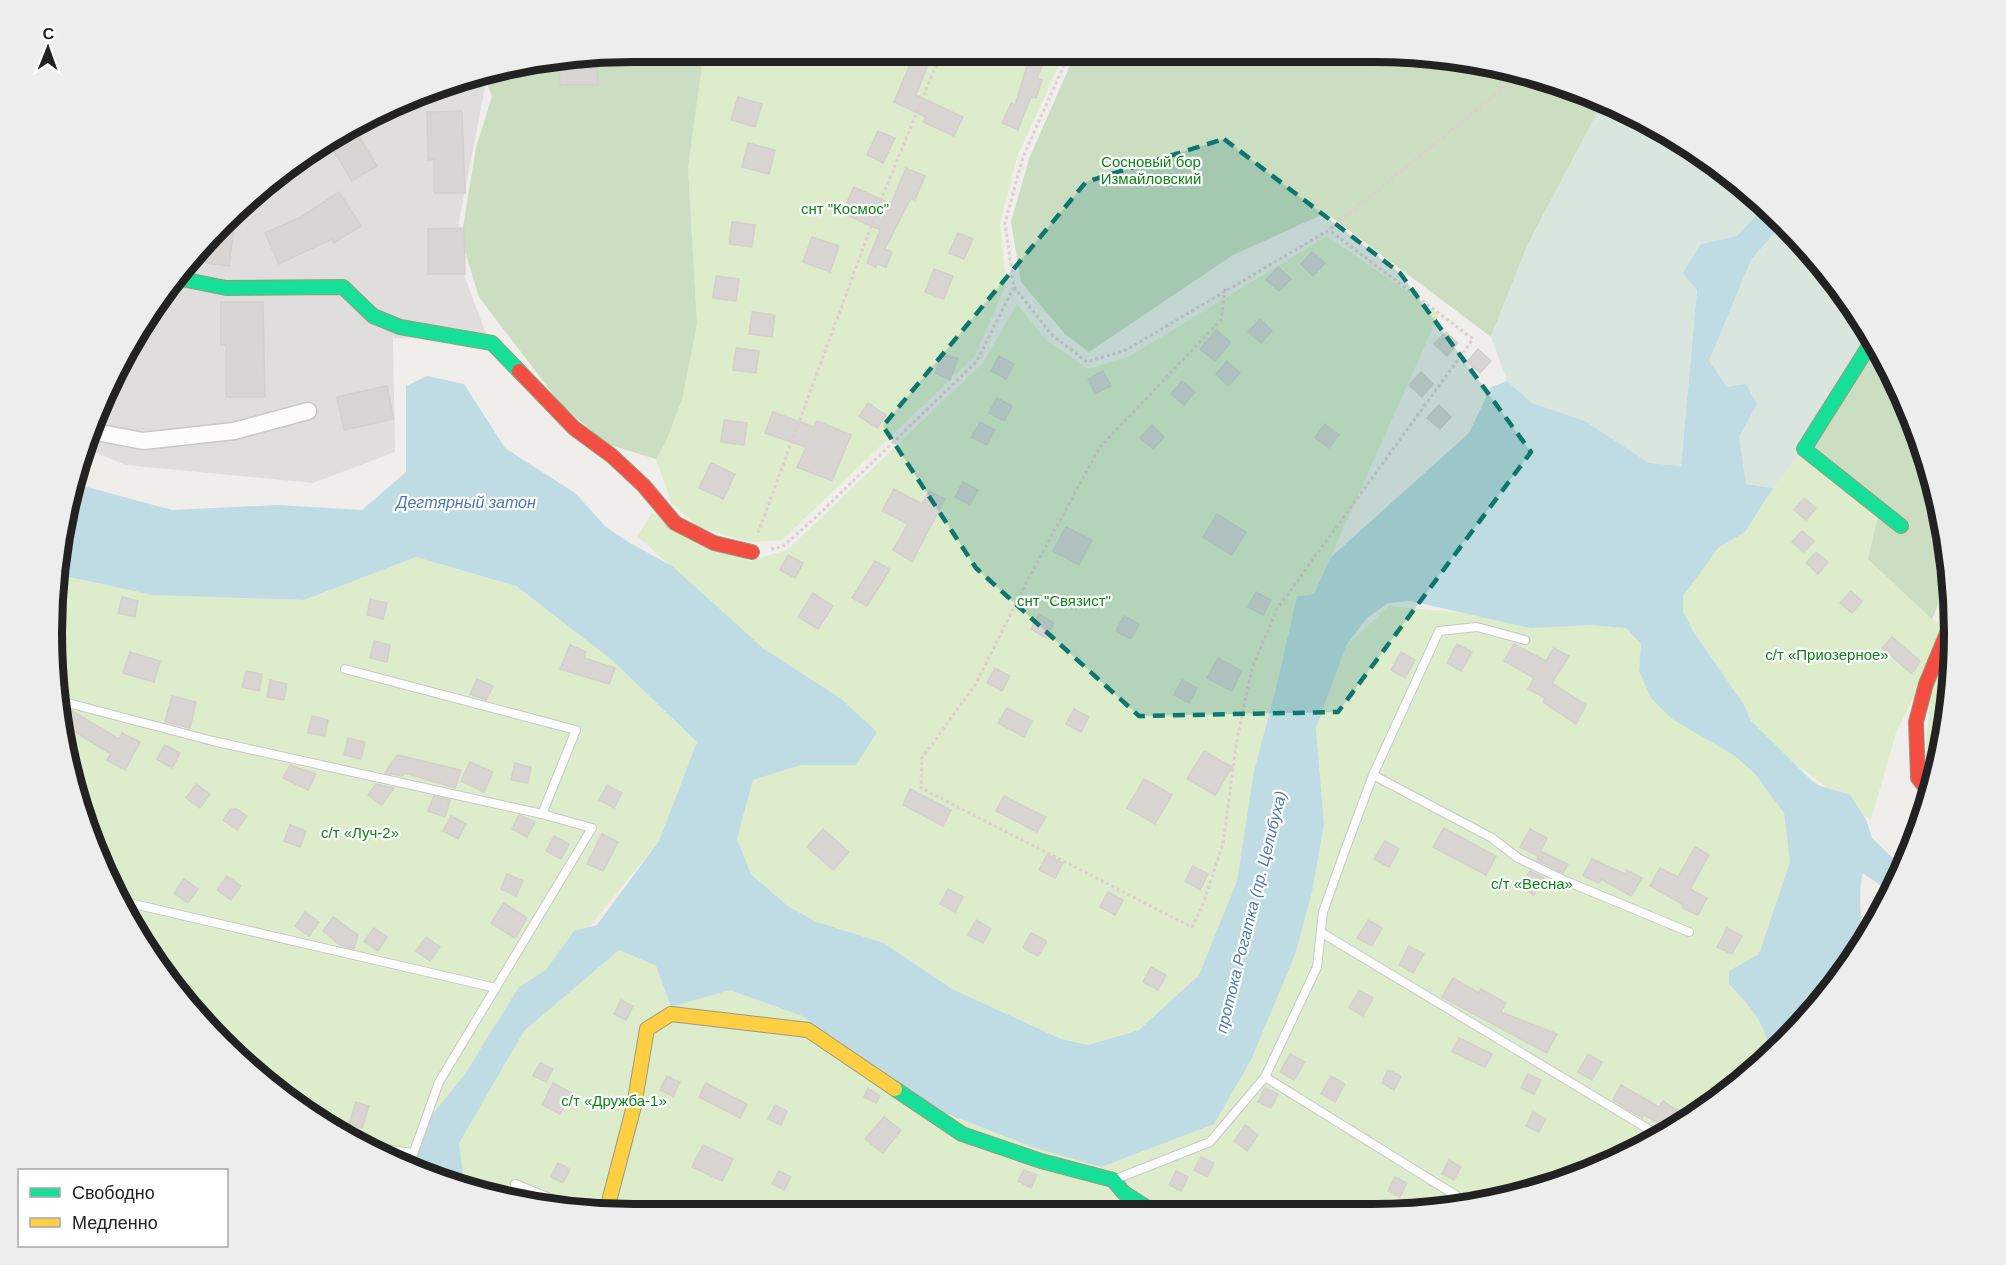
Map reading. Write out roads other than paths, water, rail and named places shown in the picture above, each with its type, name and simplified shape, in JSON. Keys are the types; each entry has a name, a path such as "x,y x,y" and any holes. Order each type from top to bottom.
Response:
{"street":[{"path":"184,279 226,288 343,287 373,316 400,327 492,343 574,428 612,456 644,486 675,523 714,543 752,552"},
{"path":"1868,347 1804,449 1901,526"},
{"path":"98,433 143,441 234,431 308,411"},
{"path":"1924,785 1918,778 1916,722 1926,684 1944,641"},
{"path":"609,1203 634,1106 647,1029 671,1014 808,1030 963,1134 1041,1161 1113,1180 1124,1193 1141,1204"}],"lane":[{"path":"1113,1180 1210,1142 1229,1123 1265,1077 1317,967 1323,912 1373,775 1439,632 1477,627 1525,640"},
{"path":"345,669 576,730 542,814"},
{"path":"66,702 213,741 542,814 592,828 439,1082 411,1158"},
{"path":"1373,775 1492,838 1518,858 1566,881 1689,932"},
{"path":"130,903 496,988"},
{"path":"1322,933 1652,1131"},
{"path":"1265,1077 1459,1197"},
{"path":"391,1150 412,1153"},
{"path":"515,1184 548,1197"}],"water":[{"path":"1759,212 1777,229 1751,260 1709,361 1727,387 1746,384 1757,404 1739,437 1746,484 1773,488 1745,532 1718,548 1683,596 1683,611 1693,631 1744,705 1751,721 1818,785 1850,795 1866,819 1872,838 1896,862 1884,888 1863,873 1860,892 1861,929 1827,980 1803,1009 1767,1045 1761,1024 1750,1007 1729,984 1729,971 1759,954 1790,862 1784,813 1755,774 1735,756 1672,719 1651,698 1639,671 1641,644 1626,628 1589,625 1531,628 1410,601 1388,603 1367,618 1346,646 1316,728 1324,824 1312,892 1296,952 1251,1060 1214,1124 1101,1167 1032,1147 938,1110 802,1016 730,990 671,1007 656,966 619,950 524,1031 459,1143 463,1177 412,1159 421,1129 465,1074 519,987 546,970 574,931 597,925 659,841 697,742 613,661 516,586 416,557 304,600 153,595 65,576 72,521 81,485 172,510 278,505 362,510 406,472 406,386 427,376 464,384 505,448 575,493 606,527 672,566 764,649 840,698 877,732 856,765 801,765 753,780 737,839 751,874 789,907 817,922 884,943 952,989 1061,1039 1088,1045 1139,1030 1199,975 1237,881 1254,771 1297,596 1314,594 1330,558 1469,433 1491,387 1507,381 1532,403 1585,421 1649,463 1681,466 1697,290 1683,273 1701,244 1737,236"}],"park label":[{"name":"Сосновый бор Измайловский","path":"1151,170"},
{"name":"снт \"Космос\"","path":"845,208"},
{"name":"снт \"Связист\"","path":"1064,600"},
{"name":"с/т «Приозерное»","path":"1827,654"},
{"name":"с/т «Луч-2»","path":"360,832"},
{"name":"с/т «Весна»","path":"1532,883"},
{"name":"с/т «Дружба-1»","path":"614,1100"}],"water label":[{"name":"Дегтярный затон","path":"466,502"},
{"name":"протока Рогатка (пр. Целибуха)","path":"1251,912"}]}
